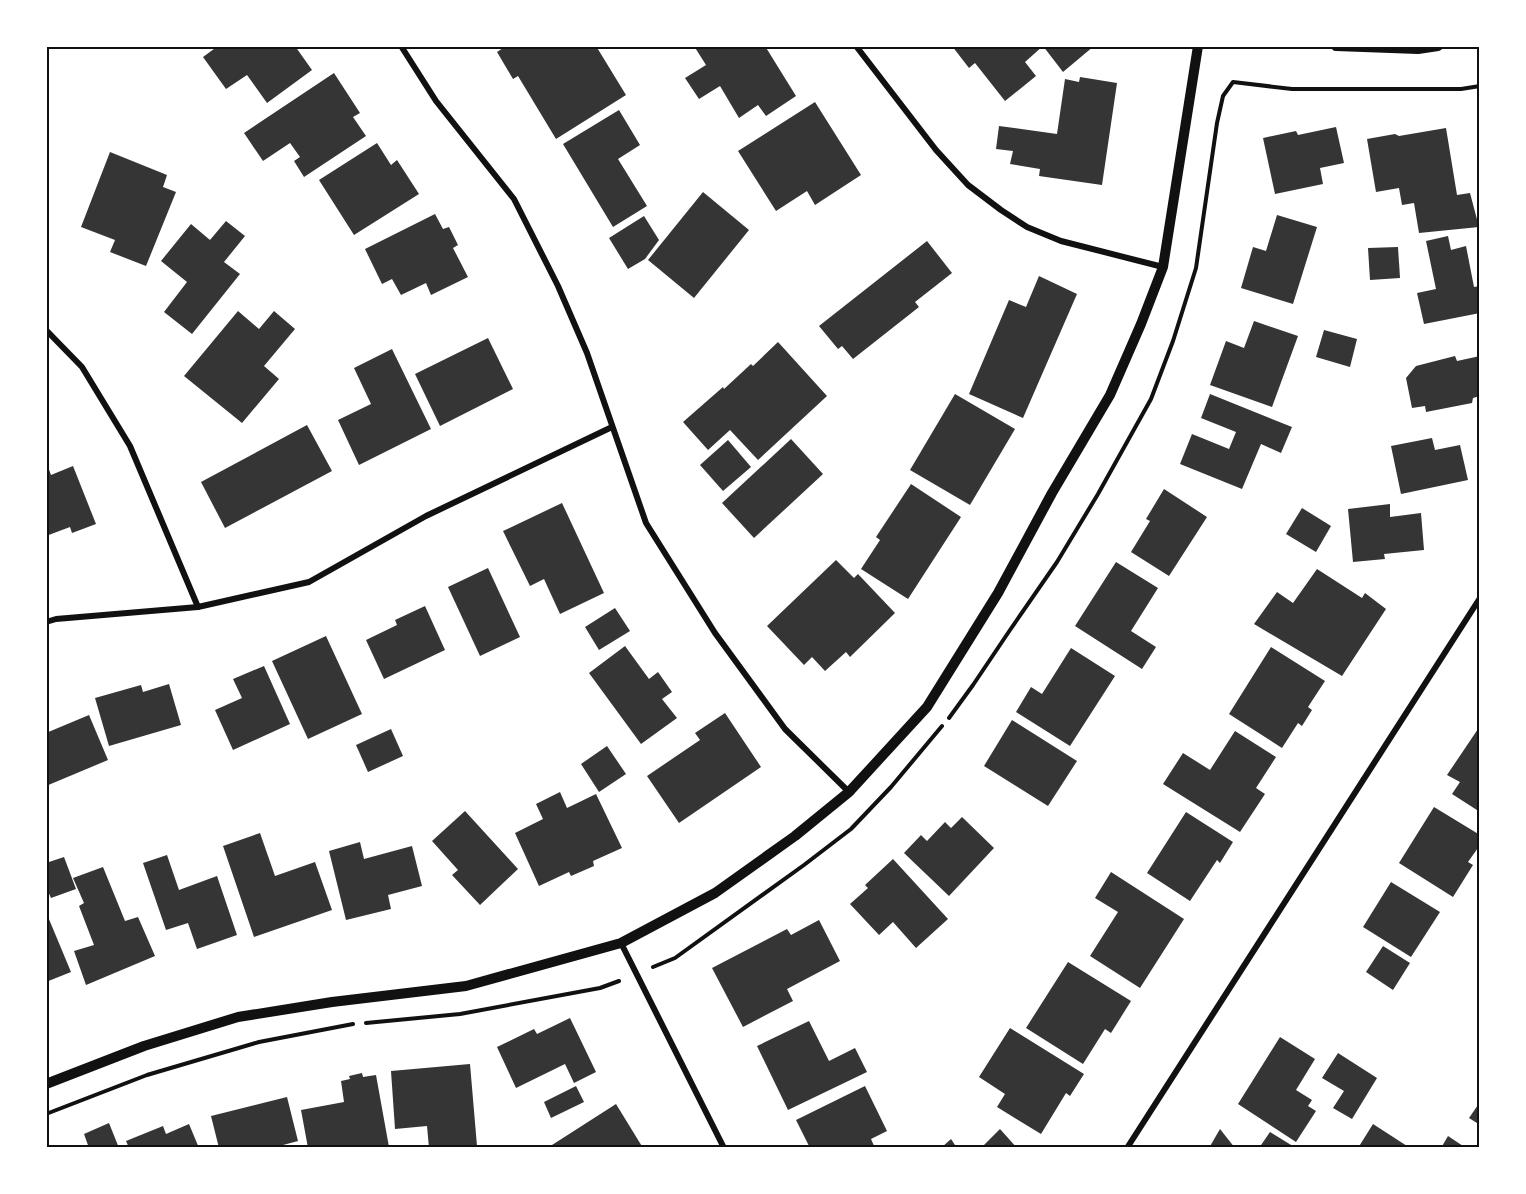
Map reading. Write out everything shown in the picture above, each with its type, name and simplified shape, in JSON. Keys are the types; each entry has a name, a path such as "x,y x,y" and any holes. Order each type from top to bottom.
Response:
{"street":[{"path":"401,46 436,101 514,199 558,286 587,353 646,523 715,633 785,729 849,792"},
{"path":"856,46 936,150 968,185 1000,210 1027,227 1061,242 1163,267"},
{"path":"46,1084 144,1046 238,1017 332,1002 466,986 621,943 715,893 795,836 849,792 927,707 998,593 1052,493 1110,395 1163,267 1198,46"},
{"path":"1336,46 1419,49 1438,46"},
{"path":"46,330 82,367 130,446 198,607"},
{"path":"46,622 56,619 198,607 309,582 426,516 612,428"},
{"path":"1127,1148 1479,598"},
{"path":"621,943 724,1148"}],"path":[{"path":"46,1114 147,1075 259,1042 355,1024 460,1014 600,988 675,958 850,829 891,787 931,741 973,686 1057,562 1151,399 1173,341 1196,268 1223,96 1233,82 1292,89 1461,89 1479,87"}],"building":[{"path":"218,46 295,46 312,70 267,103 247,75 226,89 203,57"},
{"path":"506,46 596,46 626,95 556,139 518,76 513,79 497,52"},
{"path":"694,46 765,46 796,96 766,116 758,105 739,118 720,86 699,99 685,78 706,65"},
{"path":"952,46 1043,46 1025,62 1036,76 1005,101 975,63 969,68"},
{"path":"1043,46 1094,46 1063,72"},
{"path":"334,73 360,113 353,117 366,136 304,177 294,161 300,157 290,143 263,161 244,133"},
{"path":"1080,77 1117,83 1102,185 1039,176 1040,169 1010,164 1013,151 996,149 999,126 1057,134 1065,79 1079,82"},
{"path":"815,102 861,175 815,205 807,191 776,211 738,151"},
{"path":"619,110 640,145 618,159 647,206 613,227 563,144"},
{"path":"1336,127 1344,163 1320,168 1323,184 1275,194 1263,138 1296,131 1298,135"},
{"path":"1446,128 1457,195 1470,193 1479,227 1419,233 1414,203 1402,205 1399,188 1376,192 1367,139"},
{"path":"377,143 391,165 397,160 419,194 354,235 319,180"},
{"path":"110,152 167,175 163,187 176,192 146,266 110,252 115,240 81,227"},
{"path":"703,192 749,230 694,298 648,260"},
{"path":"435,214 443,229 449,227 458,245 453,248 468,277 431,295 426,283 401,295 392,279 382,284 365,249"},
{"path":"1277,215 1317,227 1293,304 1241,288 1253,247 1266,251"},
{"path":"644,216 659,240 645,259 628,269 609,238"},
{"path":"226,221 245,236 224,262 240,274 192,334 164,312 187,282 161,261 191,224 210,240"},
{"path":"1448,236 1451,250 1466,246 1474,287 1480,286 1480,313 1424,324 1417,293 1436,289 1426,241"},
{"path":"927,241 952,273 915,302 919,307 853,359 842,346 838,349 819,326"},
{"path":"1398,247 1400,278 1370,280 1368,248"},
{"path":"1039,276 1077,294 1023,418 969,394 1009,300 1026,307"},
{"path":"238,311 259,329 274,311 295,329 264,366 279,379 242,423 184,376"},
{"path":"1254,321 1298,336 1272,407 1210,385 1226,341 1244,348"},
{"path":"1324,330 1357,339 1350,367 1316,357"},
{"path":"488,338 513,389 440,426 415,374"},
{"path":"778,342 827,396 758,460 730,430 708,450 683,422 751,364 753,366"},
{"path":"392,349 431,429 359,465 338,420 371,404 354,368"},
{"path":"1455,356 1457,361 1480,356 1480,396 1473,398 1472,403 1426,412 1425,406 1412,408 1406,378 1416,366"},
{"path":"955,394 1015,429 970,505 910,470"},
{"path":"1210,394 1292,427 1281,453 1261,444 1242,489 1180,464 1192,434 1229,449 1236,432 1201,418"},
{"path":"307,425 332,471 225,528 201,482"},
{"path":"1432,438 1435,450 1460,445 1468,480 1401,494 1391,446"},
{"path":"791,439 823,474 754,538 722,503"},
{"path":"728,440 751,467 723,491 700,465"},
{"path":"47,464 51,475 73,466 96,524 72,533 70,527 46,536"},
{"path":"911,484 961,517 908,599 861,569 880,540 876,537"},
{"path":"1164,489 1207,517 1169,576 1131,552 1150,521 1146,519"},
{"path":"562,503 604,593 560,614 544,579 530,586 503,531"},
{"path":"1390,504 1390,517 1421,513 1424,550 1384,554 1385,559 1353,562 1348,509"},
{"path":"1302,508 1331,526 1316,552 1286,534"},
{"path":"836,560 854,578 858,574 895,613 850,657 846,652 825,671 812,657 804,665 767,626"},
{"path":"1116,562 1158,588 1131,631 1156,647 1142,669 1075,626"},
{"path":"488,568 520,637 480,656 448,587"},
{"path":"1317,569 1362,598 1365,593 1386,609 1342,676 1254,624 1277,592 1293,603"},
{"path":"425,606 445,650 384,679 366,640 397,625 395,620"},
{"path":"615,608 630,631 599,650 585,627"},
{"path":"326,636 362,714 308,739 272,661"},
{"path":"625,646 649,679 658,672 672,692 662,699 677,718 641,744 589,673"},
{"path":"1271,647 1325,681 1308,707 1312,710 1302,726 1298,723 1282,748 1229,714"},
{"path":"1071,648 1115,676 1070,746 1016,712 1031,687 1042,694"},
{"path":"264,666 290,724 233,750 215,710 242,698 233,679"},
{"path":"169,684 181,725 109,746 95,698 141,685 143,692"},
{"path":"725,713 761,767 679,823 647,776 700,740 695,733"},
{"path":"89,715 108,760 46,786 46,733"},
{"path":"1012,720 1077,761 1048,806 984,766"},
{"path":"1480,726 1480,812 1452,794 1460,782 1447,775"},
{"path":"391,729 403,756 368,772 356,745"},
{"path":"1235,731 1276,757 1256,788 1265,794 1240,832 1163,784 1183,753 1210,770"},
{"path":"607,746 626,774 599,792 581,764"},
{"path":"560,792 567,808 596,794 622,848 593,861 594,866 571,876 569,872 539,886 515,833 543,819 536,804"},
{"path":"1434,807 1480,835 1480,845 1468,862 1473,865 1453,897 1399,863"},
{"path":"465,811 518,869 480,905 452,875 458,870 432,841"},
{"path":"1186,812 1233,842 1220,863 1217,860 1190,901 1147,873"},
{"path":"962,817 994,848 949,896 904,853 921,835 927,841 945,822 951,828"},
{"path":"260,833 275,876 315,862 332,910 254,937 223,846"},
{"path":"360,842 364,859 412,846 422,886 388,895 391,909 346,920 329,851"},
{"path":"167,855 179,890 217,876 237,935 197,949 188,923 166,930 143,863"},
{"path":"64,857 76,889 51,898 46,887 46,863"},
{"path":"893,859 948,919 916,948 893,922 879,935 850,904 868,888 865,885"},
{"path":"103,867 125,921 138,917 155,956 86,985 74,951 94,945 79,906 84,903 73,878"},
{"path":"1111,872 1184,919 1140,988 1090,956 1118,912 1095,898"},
{"path":"1391,882 1440,912 1411,957 1363,927"},
{"path":"46,912 71,972 46,982"},
{"path":"819,920 840,961 787,989 793,1001 743,1027 712,968 787,929 791,935"},
{"path":"1383,946 1410,963 1393,990 1366,972"},
{"path":"1068,962 1131,1001 1111,1033 1105,1029 1083,1064 1026,1028"},
{"path":"570,1018 596,1072 574,1083 565,1064 516,1088 497,1047 534,1029 537,1034"},
{"path":"809,1021 829,1061 855,1048 867,1072 788,1110 757,1046"},
{"path":"1010,1028 1084,1074 1070,1096 1066,1093 1041,1134 997,1107 1005,1094 979,1077"},
{"path":"1280,1037 1315,1059 1296,1090 1312,1100 1308,1106 1316,1111 1296,1142 1238,1104"},
{"path":"1338,1053 1377,1078 1352,1119 1333,1108 1344,1091 1322,1078"},
{"path":"470,1064 477,1146 429,1148 427,1126 395,1129 391,1071"},
{"path":"362,1073 363,1077 376,1075 389,1147 308,1148 301,1110 344,1102 341,1081 350,1079 349,1076"},
{"path":"576,1086 584,1102 551,1118 544,1102"},
{"path":"865,1086 887,1131 871,1139 875,1148 810,1148 796,1120"},
{"path":"287,1097 298,1141 272,1148 219,1148 211,1116"},
{"path":"1480,1102 1480,1125 1469,1118"},
{"path":"616,1104 643,1148 554,1148 552,1145"},
{"path":"109,1123 119,1148 89,1148 84,1134"},
{"path":"189,1124 199,1148 129,1148 126,1141 163,1126 166,1134"},
{"path":"1373,1124 1407,1146 1405,1148 1358,1148"},
{"path":"1000,1129 1017,1148 981,1148"},
{"path":"1220,1129 1235,1148 1209,1148"},
{"path":"1270,1132 1296,1148 1259,1148"},
{"path":"1448,1136 1466,1148 1441,1148"},
{"path":"951,1139 957,1148 941,1148"}]}
